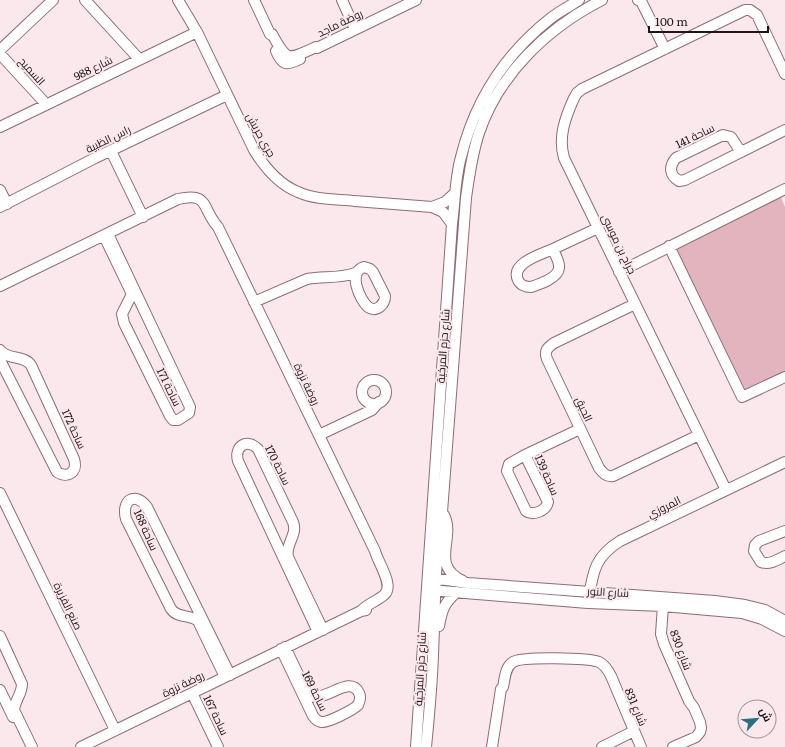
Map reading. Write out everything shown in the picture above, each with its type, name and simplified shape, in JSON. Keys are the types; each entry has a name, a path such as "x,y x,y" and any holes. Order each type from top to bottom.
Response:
{"street":[{"path":"0,50 53,0"},
{"path":"85,0 139,59"},
{"name":"روضة ماجد","path":"254,0 270,34 282,52 288,57 297,56 316,47 317,48 416,0"},
{"path":"342,0 357,28"},
{"path":"346,0 357,28"},
{"name":"شارع حزم المرخية","path":"432,578 432,503 452,224 460,158 468,132 478,108 492,81 506,61 525,41 551,18 579,0"},
{"name":"شارع حزم المرخية","path":"416,747 432,578 442,512 466,198 470,164 479,133 494,98 516,68 534,47 558,26 602,0"},
{"path":"640,0 665,49"},
{"name":"جري حريش","path":"182,1 254,150 263,164 287,187 306,195 321,198 432,207"},
{"name":"جراح بن موسى","path":"726,490 564,158 561,149 561,135 571,104 577,93 588,85 741,12 750,10 757,15 785,74"},
{"name":"شارع 988","path":"0,127 197,32"},
{"name":"السميح","path":"0,54 46,104"},
{"name":"راس الظبية","path":"3,205 110,151 227,95"},
{"name":"ساحة 141","path":"741,152 731,137 723,135 676,158 670,167 671,173 674,178 679,181 686,180 785,130"},
{"path":"110,151 143,217"},
{"path":"0,190 3,205"},
{"path":"432,207 445,202 455,193"},
{"path":"619,272 669,246 784,193"},
{"name":"روضة نزوة","path":"0,286 178,199 192,196 200,200 218,227 375,551 379,555 391,578 394,591 391,598 388,600 361,611 283,648 81,747"},
{"path":"432,207 443,212 452,224"},
{"path":"553,249 598,228"},
{"name":"ساحة 171","path":"106,235 143,308 190,407 189,413 178,420 173,420 170,416 124,323 122,314 131,299 131,291 106,235"},
{"path":"669,246 742,397 785,377"},
{"path":"254,302 307,279 316,277 344,277 355,273 360,268 364,267 373,272 385,296 383,305 375,309 370,308 367,305 357,286 354,277 355,273"},
{"path":"332,278 357,286"},
{"name":"الحبق","path":"635,304 554,343 547,348 546,355 599,468 602,472 609,476 616,475 699,435"},
{"path":"126,307 133,305 143,308"},
{"name":"ساحة 172","path":"0,350 5,354 26,360 31,365 76,464 75,469 67,476 61,475 57,472 0,360"},
{"path":"6,372 7,365 14,357"},
{"path":"318,433 372,410 385,396 385,387 379,381 374,380 366,383 363,396 369,402 376,404 379,402"},
{"path":"318,433 362,409 369,402"},
{"name":"ساحة 139","path":"525,455 548,502 545,508 534,514 526,511 507,471 509,464 525,455 580,429"},
{"name":"ساحة 170","path":"244,444 254,445 261,454 294,525 294,534 287,550 288,557 320,631 273,537 238,461 236,456 237,451 244,444"},
{"name":"المروزي","path":"588,603 593,571 597,562 611,547 620,541 785,462"},
{"name":"صنع الفزيرة","path":"0,493 115,730"},
{"name":"ساحة 168","path":"133,499 143,502 147,507 227,676 196,619 178,616 171,610 126,519 124,506 130,500 133,499"},
{"path":"442,512 447,521 445,547 447,568 453,576 468,583"},
{"path":"785,531 760,541 755,545 754,551 761,562 766,564 772,563 785,556"},
{"path":"273,537 280,540 292,538"},
{"name":"شارع النور","path":"432,578 468,583 715,600 765,610 785,621"},
{"name":"شارع حزم المرخية","path":"426,747 433,656 431,590"},
{"name":"شارع النور","path":"431,590 588,603 663,606 742,613 762,619 785,631"},
{"path":"433,656 442,612 448,600 457,592"},
{"path":"185,617 191,610 193,602"},
{"name":"شارع 830","path":"663,606 660,634 689,701 696,726 694,733 687,740 673,747"},
{"path":"0,636 21,679 21,694 14,705 14,710 32,747"},
{"name":"ساحة 169","path":"283,648 308,695 313,698 321,697 348,686 357,690 360,700 357,707 324,722 316,720 310,710 283,648"},
{"name":"شارع 831","path":"492,747 501,689 503,687 506,671 512,662 540,658 578,660 599,666 611,678 641,746"},
{"path":"1,693 12,697 21,694"},
{"path":"1,693 28,747"},
{"name":"ساحة 167","path":"190,694 213,747"},
{"name":"ساحة 167","path":"190,694 218,747"},
{"path":"310,710 321,697"},
{"path":"602,747 634,731"}],"shaded area":[{"path":"780,195 785,207 785,373 743,394 672,249"}]}
